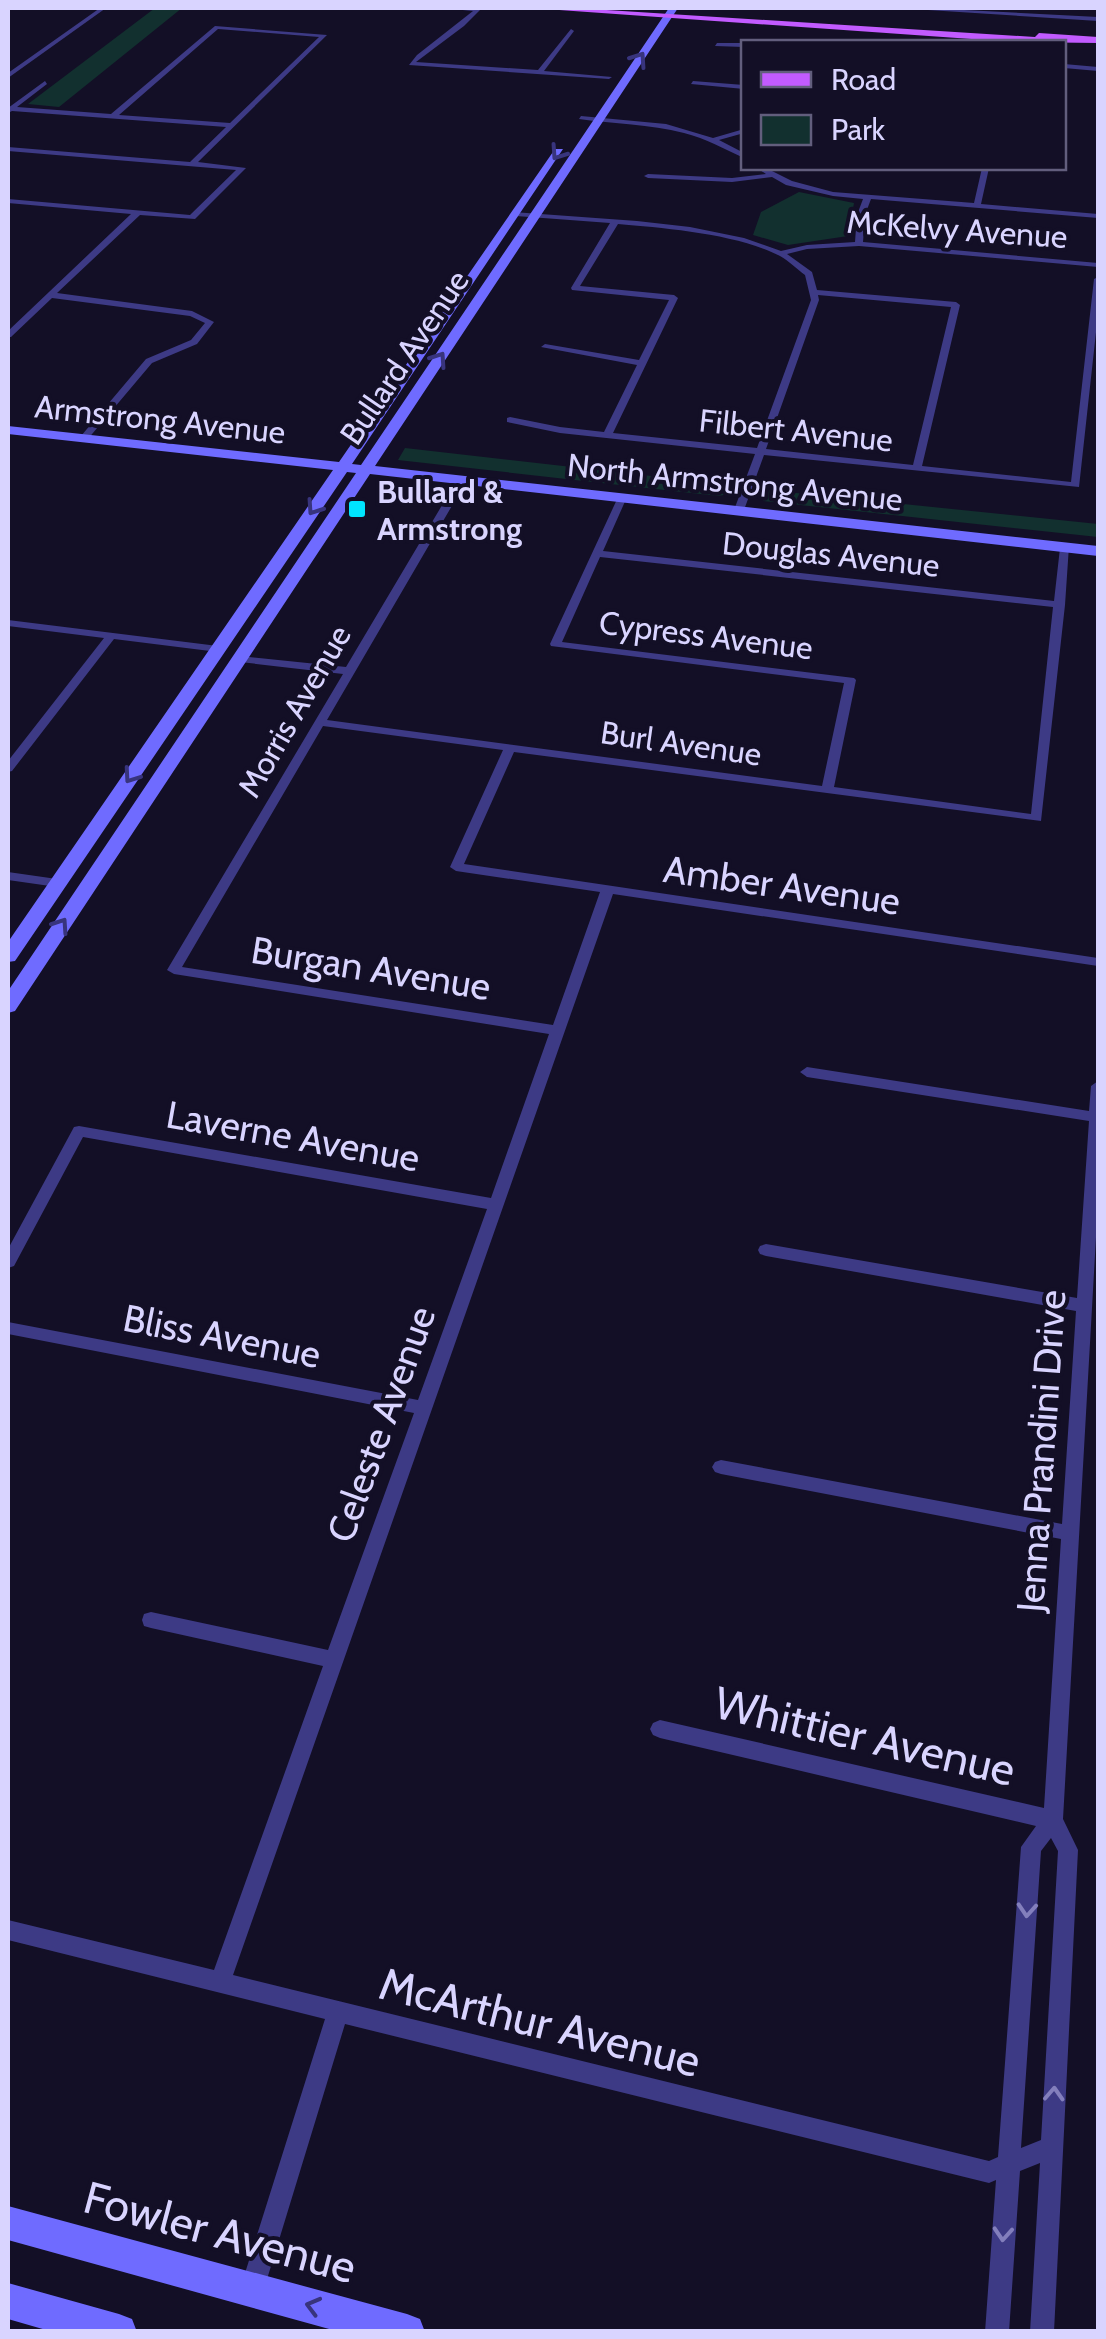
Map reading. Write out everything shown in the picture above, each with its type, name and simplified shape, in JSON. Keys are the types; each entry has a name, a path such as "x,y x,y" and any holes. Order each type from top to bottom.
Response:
{"main road":[{"path":"536,8 663,11 1029,40"},
{"path":"619,8 1057,40"},
{"name":"Bullard Avenue","path":"8,956 608,77 663,11"},
{"name":"Bullard Avenue","path":"8,1006 598,120 663,11"},
{"path":"1066,41 1098,43"},
{"path":"1066,43 1098,43"},
{"path":"608,77 615,80 609,91 613,97"},
{"name":"Armstrong Avenue","path":"8,430 366,469"},
{"name":"North Armstrong Avenue","path":"366,469 1098,551"},
{"name":"Bullard Avenue","path":"190,732 200,698 224,660 218,648"},
{"name":"Fowler Avenue","path":"8,2224 408,2332"},
{"path":"8,2301 119,2332"}],"street":[{"path":"8,78 103,8"},
{"path":"445,8 478,10"},
{"path":"928,8 1029,11 1098,19"},
{"path":"478,10 460,30 430,45 411,64 608,77"},
{"path":"114,115 218,27 324,35 192,164"},
{"path":"540,73 572,31"},
{"path":"717,45 741,46"},
{"path":"1066,66 1098,68"},
{"path":"8,78 45,83 9,110"},
{"path":"693,83 741,87"},
{"path":"9,110 234,124"},
{"path":"582,118 670,126 716,139 741,154"},
{"path":"716,139 741,133"},
{"path":"8,149 242,168 192,217 8,201"},
{"path":"763,170 808,189 1098,216"},
{"path":"976,206 985,170"},
{"path":"648,176 732,180 772,175"},
{"path":"859,244 858,230 868,197"},
{"path":"8,335 137,213"},
{"name":"McKelvy Avenue","path":"516,214 710,232 783,253 859,244 1098,265"},
{"path":"607,435 674,298 575,288 614,223"},
{"path":"739,510 816,292 808,272 783,253"},
{"name":"Filbert Avenue","path":"510,420 607,435 1076,485 1098,279"},
{"path":"816,292 956,305 918,468"},
{"path":"50,295 192,314 210,322 194,342 153,357 84,438"},
{"path":"545,348 642,363"},
{"name":"Morris Avenue","path":"174,970 462,480"},
{"path":"596,553 622,497"},
{"path":"1060,605 1065,548"},
{"name":"Douglas Avenue","path":"596,553 1060,605"},
{"name":"Cypress Avenue","path":"596,553 555,644 850,680 827,790"},
{"name":"Burl Avenue","path":"318,722 1037,818 1060,605"},
{"path":"8,623 218,648"},
{"path":"8,768 110,636"},
{"path":"240,658 348,672"},
{"name":"Amber Avenue","path":"510,748 456,867 1098,962"},
{"path":"8,876 57,883"},
{"name":"Celeste Avenue","path":"220,1982 608,890"},
{"name":"Burgan Avenue","path":"174,970 558,1031"},
{"path":"807,1072 1096,1117"},
{"name":"Jenna Prandini Drive","path":"1042,2332 1068,1850 1053,1820 1098,1086"},
{"name":"Laverne Avenue","path":"12,1245 78,1131 496,1205"},
{"path":"8,1262 12,1245"},
{"path":"766,1250 1085,1306"},
{"name":"Bliss Avenue","path":"8,1328 424,1408"},
{"path":"721,1467 1070,1534"},
{"path":"151,1620 334,1660"},
{"name":"Whittier Avenue","path":"660,1729 1053,1820"},
{"name":"Jenna Prandini Drive","path":"997,2332 1031,1847 1053,1820"},
{"name":"McArthur Avenue","path":"8,1930 989,2172 1051,2147"},
{"path":"252,2290 337,2014"}],"green space":[{"path":"155,8 182,8 59,107 28,104"},
{"path":"799,192 854,203 848,236 788,245 753,235 761,212"},
{"path":"405,448 731,485 729,494 718,496 398,460"},
{"path":"767,490 1098,524 1098,537 763,501"}],"place":[{"name":"Bullard & Armstrong","path":"357,509"}]}
